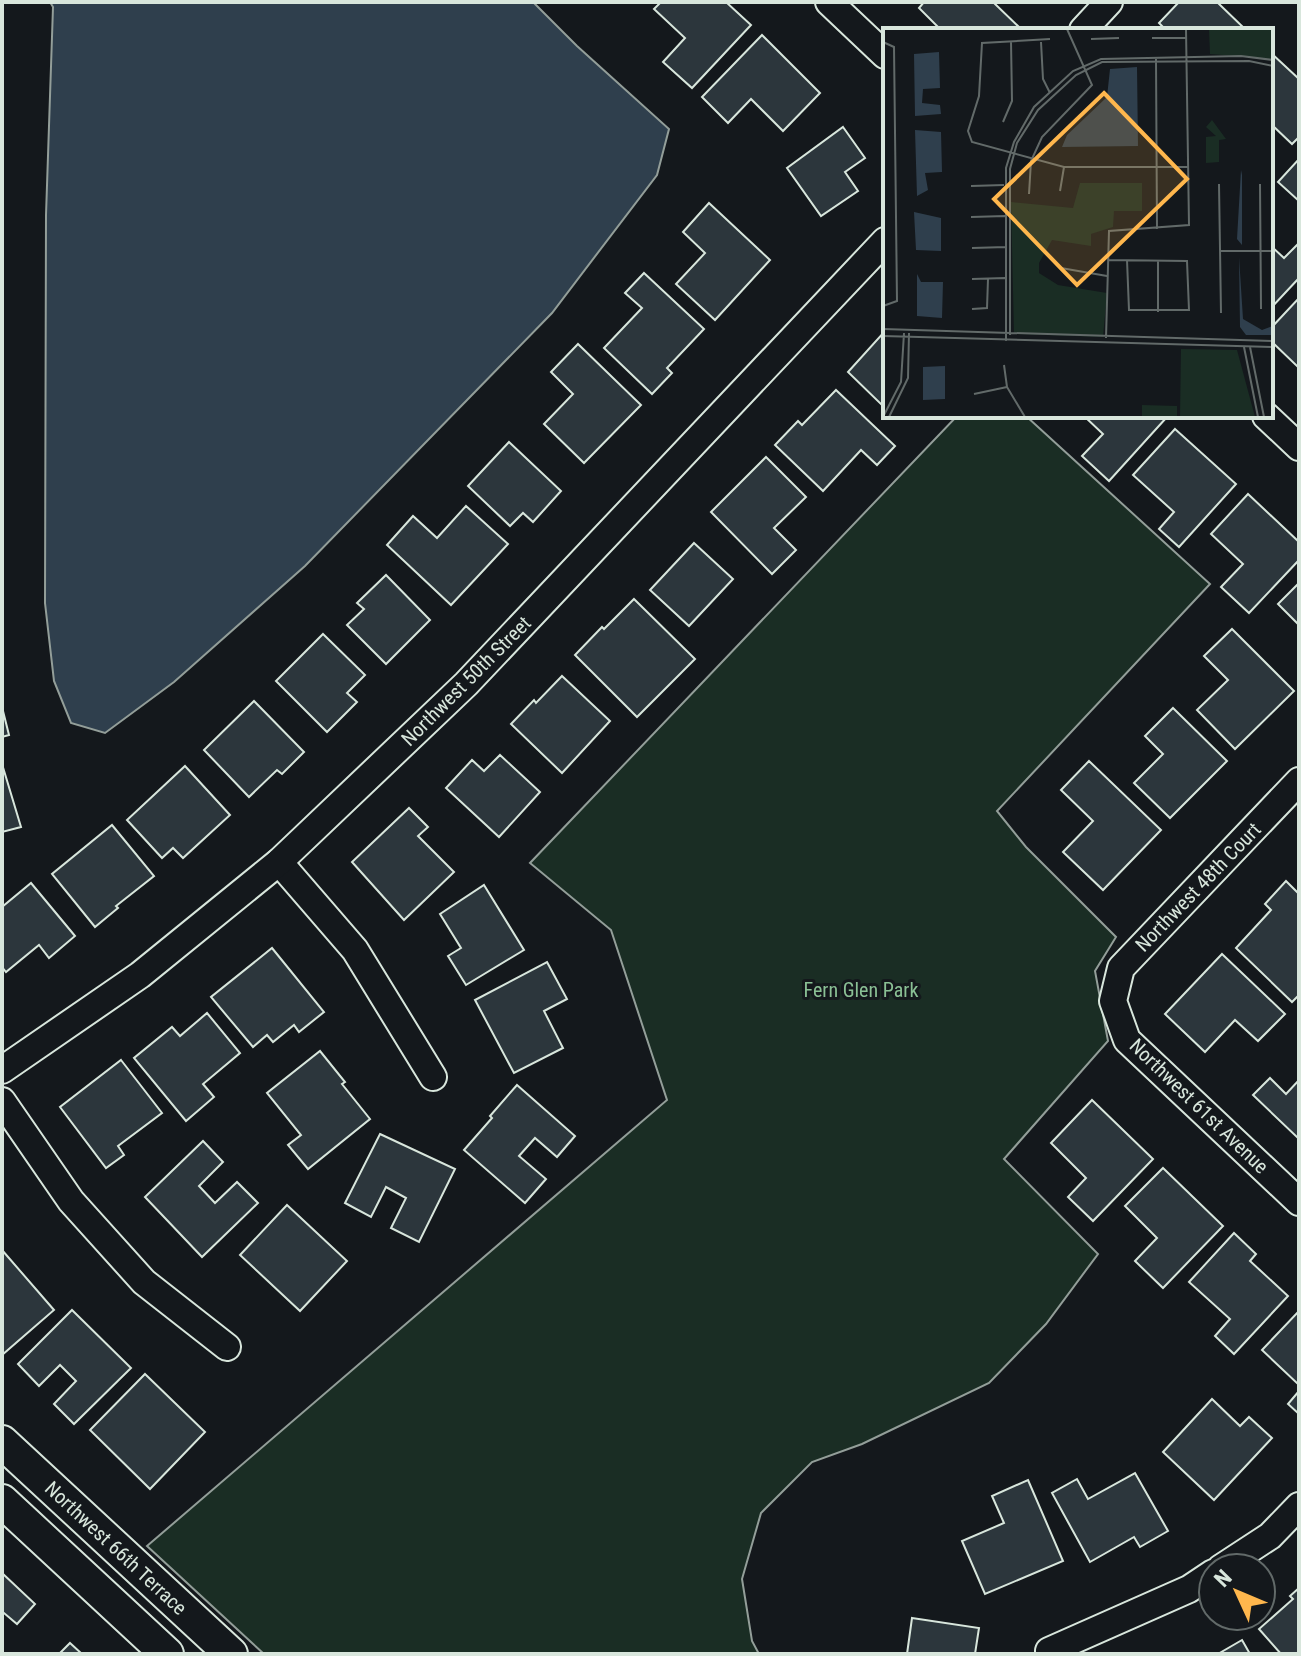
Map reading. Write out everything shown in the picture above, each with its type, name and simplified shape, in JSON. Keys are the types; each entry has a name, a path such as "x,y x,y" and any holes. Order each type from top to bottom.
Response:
{"street":[{"path":"829,2 883,53"},
{"path":"1085,28 1109,2"},
{"name":"Northwest 50th Street","path":"2,1070 140,975 279,862 466,684 883,243"},
{"path":"1268,418 1299,447"},
{"name":"Northwest 48th Court","path":"1113,1001 1121,968 1299,781"},
{"path":"279,862 355,950 433,1077"},
{"name":"Northwest 61st Avenue","path":"1113,1001 1127,1040 1299,1202"},
{"path":"2,1101 71,1201 144,1282 227,1347"},
{"name":"Northwest 66th Terrace","path":"2,1442 231,1654"},
{"path":"2,1501 167,1654"},
{"path":"1246,1552 1270,1536 1299,1506"},
{"path":"1049,1651 1197,1584"}],"green space":[{"name":"Fern Glen Park","path":"955,418 1028,418 1210,584 997,811 1026,847 1116,937 1095,971 1108,1041 1004,1159 1098,1254 1046,1324 989,1383 862,1444 812,1462 761,1513 742,1579 752,1641 759,1654 264,1654 147,1546 667,1100 611,930 530,863"}],"water":[{"path":"50,2 533,2 669,129 657,175 552,313 305,566 174,682 105,733 71,723 54,681 45,603 46,215 53,7"}],"building":[{"path":"661,2 726,2 751,25 692,88 663,62 685,38 654,9"},
{"path":"924,2 993,2 1019,27 939,28 919,8"},
{"path":"1179,2 1217,2 1244,28 1164,28 1159,23"},
{"path":"762,35 820,93 783,131 751,99 728,123 702,97"},
{"path":"1273,55 1299,79 1299,137 1292,144 1273,126"},
{"path":"843,127 865,158 845,172 858,191 821,216 787,168"},
{"path":"1299,159 1299,201 1278,182"},
{"path":"709,203 770,260 715,320 676,284 705,253 683,232"},
{"path":"1297,245 1299,247 1299,278 1273,306 1273,248 1284,258"},
{"path":"644,273 704,329 667,368 672,373 652,394 604,348 642,308 625,293"},
{"path":"1299,298 1299,368 1273,343 1273,326"},
{"path":"883,333 883,406 848,372"},
{"path":"578,344 641,405 584,463 544,424 573,394 551,372"},
{"path":"836,390 895,446 877,465 861,450 823,491 775,445 798,421 802,425"},
{"path":"1086,418 1166,418 1109,481 1082,456 1103,434"},
{"path":"1175,429 1236,484 1179,547 1159,529 1174,512 1133,475"},
{"path":"509,442 561,491 533,522 523,513 510,526 468,486"},
{"path":"766,457 806,497 774,528 796,550 772,574 711,512"},
{"path":"1248,494 1299,542 1299,560 1249,613 1221,587 1243,564 1211,534"},
{"path":"466,506 508,544 451,605 387,545 413,516 437,538"},
{"path":"694,543 733,579 689,626 650,590"},
{"path":"386,575 430,620 386,664 347,625 364,609 357,603"},
{"path":"1299,583 1299,625 1278,604"},
{"path":"634,599 695,659 637,717 575,655"},
{"path":"1232,629 1294,691 1235,749 1197,710 1228,680 1204,656"},
{"path":"323,634 365,675 347,693 357,702 327,732 276,681"},
{"path":"562,676 610,721 562,773 511,724"},
{"path":"254,701 304,752 282,774 277,770 249,797 204,750"},
{"path":"2,707 9,735 2,737"},
{"path":"1173,708 1227,761 1170,818 1134,783 1163,754 1145,736"},
{"path":"500,755 540,792 499,837 446,788 472,760 484,771"},
{"path":"1089,761 1161,830 1103,890 1063,852 1093,821 1061,790"},
{"path":"2,764 21,827 2,832"},
{"path":"185,766 230,815 183,858 173,848 162,858 127,820"},
{"path":"409,808 428,827 418,836 454,872 404,920 352,862"},
{"path":"112,825 154,876 95,927 52,874"},
{"path":"1286,881 1299,894 1299,995 1292,1002 1236,948 1271,910 1265,904"},
{"path":"31,883 75,936 49,958 39,945 6,972 2,967 2,907"},
{"path":"484,885 524,950 466,985 448,956 461,948 440,914"},
{"path":"272,948 324,1012 299,1032 294,1025 273,1042 267,1035 253,1047 211,997"},
{"path":"1222,954 1285,1014 1258,1041 1235,1020 1205,1052 1165,1014"},
{"path":"547,962 567,999 544,1011 563,1048 514,1073 475,1000"},
{"path":"207,1013 240,1053 203,1084 214,1097 186,1121 134,1058 172,1027 180,1036"},
{"path":"320,1051 370,1119 308,1169 288,1145 301,1135 267,1093"},
{"path":"121,1060 162,1113 118,1146 124,1155 106,1168 60,1107"},
{"path":"1270,1078 1286,1094 1299,1080 1299,1139 1253,1095"},
{"path":"517,1085 575,1136 557,1157 535,1138 519,1156 546,1179 525,1203 464,1150"},
{"path":"1092,1100 1153,1159 1093,1221 1068,1197 1086,1178 1051,1143"},
{"path":"380,1134 455,1169 419,1242 391,1228 406,1198 386,1187 371,1217 345,1203"},
{"path":"203,1141 223,1162 199,1186 215,1203 237,1182 258,1203 202,1257 145,1197"},
{"path":"1163,1168 1223,1226 1163,1288 1135,1261 1157,1238 1125,1206"},
{"path":"287,1205 347,1261 300,1311 240,1255"},
{"path":"1234,1233 1256,1254 1250,1261 1288,1296 1234,1354 1215,1336 1230,1319 1189,1282"},
{"path":"2,1250 54,1310 2,1355"},
{"path":"72,1310 131,1368 74,1424 54,1404 76,1381 60,1365 39,1386 18,1364"},
{"path":"1299,1311 1299,1385 1262,1350"},
{"path":"145,1374 205,1432 150,1489 90,1430"},
{"path":"1299,1391 1299,1414 1288,1404"},
{"path":"1212,1399 1240,1426 1249,1417 1272,1438 1214,1500 1163,1452"},
{"path":"1135,1473 1168,1531 1140,1547 1134,1537 1090,1562 1052,1493 1077,1479 1088,1499"},
{"path":"1028,1480 1063,1561 985,1594 962,1541 1004,1523 992,1496"},
{"path":"2,1573 35,1604 17,1624 4,1613 2,1615"},
{"path":"1299,1588 1299,1654 1281,1654 1262,1632 1277,1632 1277,1613 1293,1599 1290,1596"},
{"path":"912,1618 979,1628 975,1654 907,1654"},
{"path":"1242,1640 1250,1654 1218,1654"},
{"path":"70,1643 82,1654 59,1654"}]}
